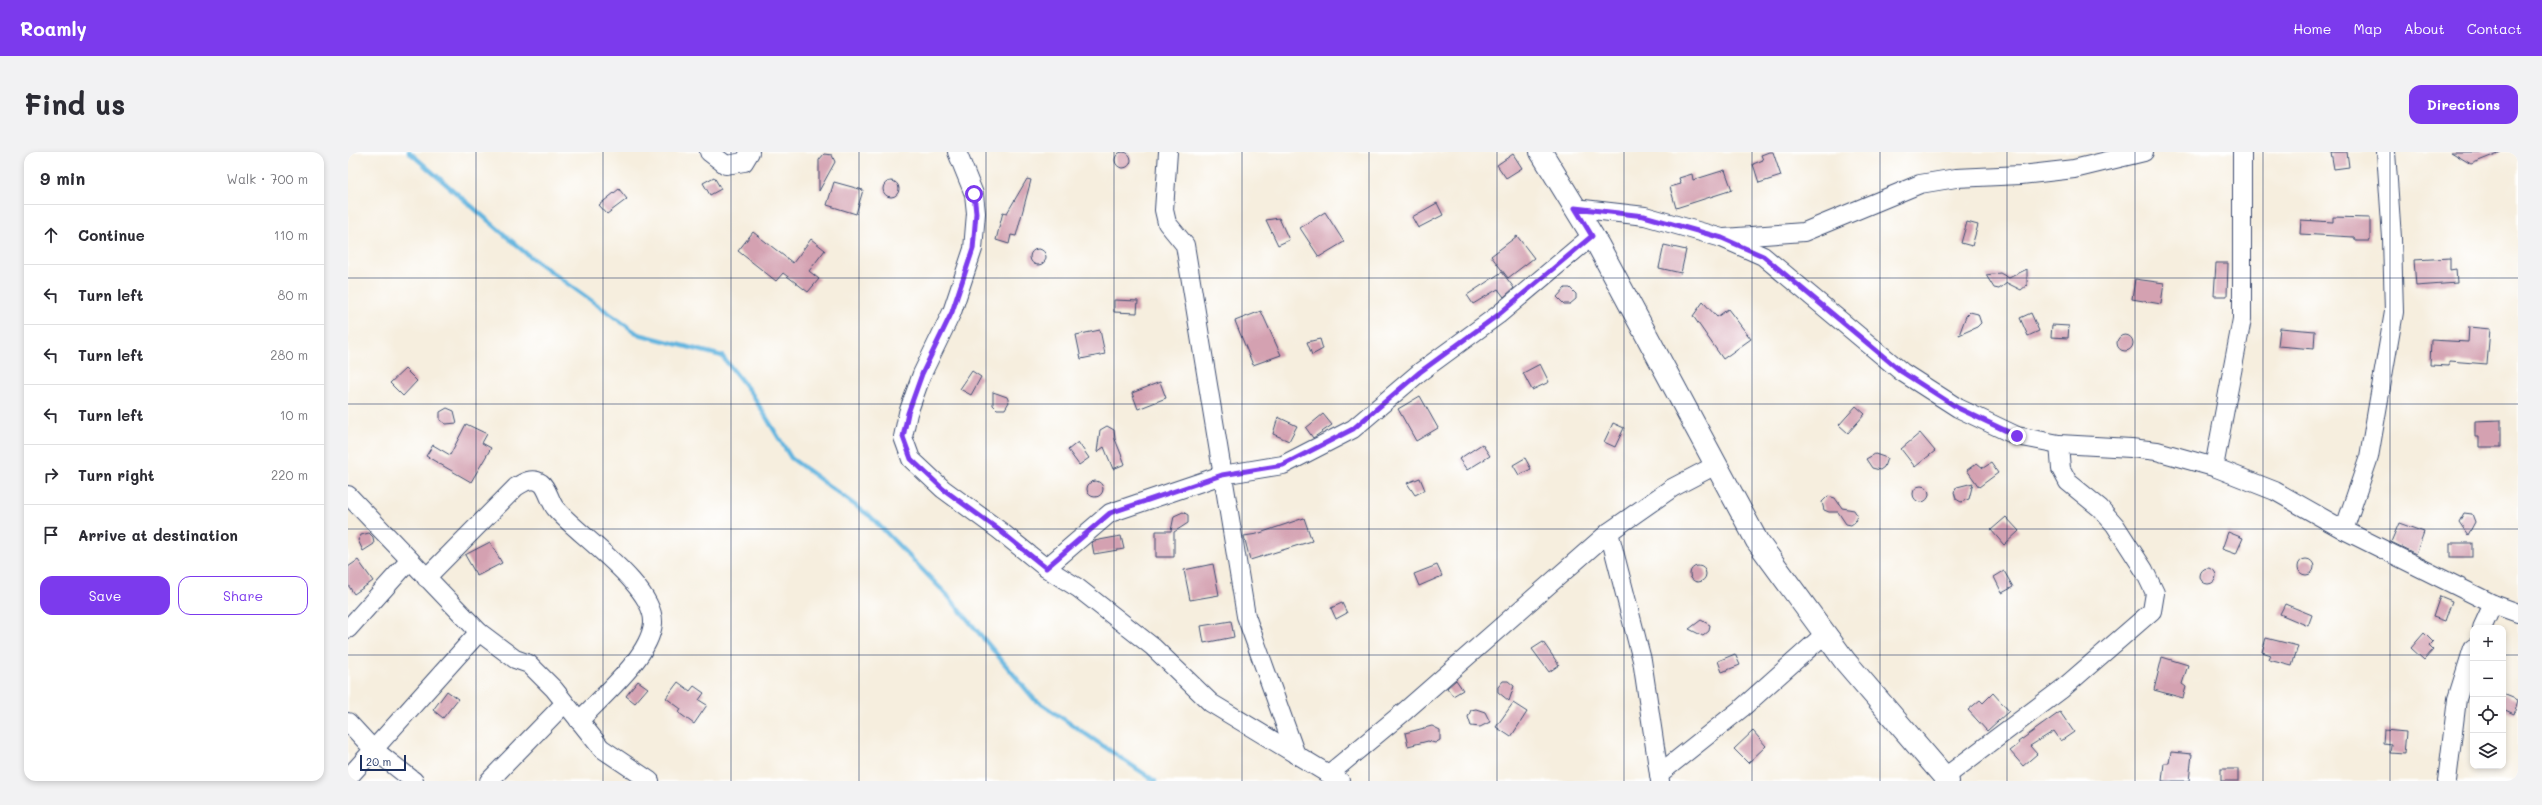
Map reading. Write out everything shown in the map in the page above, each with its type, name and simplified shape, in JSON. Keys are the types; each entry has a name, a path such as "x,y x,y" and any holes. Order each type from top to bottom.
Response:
{"street":[{"path":"709,152 726,165 744,162 750,152"},
{"path":"957,152 974,194 976,213 973,249 952,312 922,374 910,406 903,437 911,459 943,489 999,530 1046,568 1078,588 1153,647 1211,703 1334,777 1405,711 1609,532 1672,488 1716,465"},
{"path":"1168,152 1164,210 1167,222 1185,245 1246,616 1296,755"},
{"path":"1541,152 1592,236 1757,541 1825,634 1946,779 2062,688 2152,611 2155,593 2144,570 2115,525 2100,508 2078,493 2068,482 2062,469 2059,444"},
{"path":"1722,238 1804,232 1920,184 1956,178 2021,175 2074,169 2144,152"},
{"path":"2214,467 2242,319 2242,152"},
{"path":"2344,530 2369,457 2394,312 2392,238 2386,152"},
{"path":"1575,208 1644,216 1722,238 1763,256 1902,372 1958,408 2017,436 2059,444 2138,448 2177,456 2214,467 2275,491 2344,530 2493,604 2518,613"},
{"path":"1046,568 1110,513 1222,475 1283,465 1353,429 1420,372 1498,315 1592,236"},
{"path":"426,578 516,487 526,481 535,480 543,484 555,508 572,526 600,548 634,584 647,603 653,621 650,638 643,653 579,721"},
{"path":"348,495 478,632 515,659 529,664 554,689 564,704 601,748 650,781"},
{"path":"1609,532 1642,660 1659,777"},
{"path":"348,629 410,560"},
{"path":"2483,625 2493,604"},
{"path":"348,778 478,632"},
{"path":"1659,777 1742,708 1825,634"},
{"path":"2447,781 2457,699 2470,658"},
{"path":"489,781 564,704"},
{"path":"348,722 373,749 414,781"}],"building":[{"path":"1120,152 1126,152 1131,157 1129,166 1126,168 1120,168 1115,163 1115,157"},
{"path":"1773,152 1781,176 1759,183 1753,164 1763,160 1761,155"},
{"path":"2331,152 2347,152 2349,167 2334,169"},
{"path":"2451,152 2501,152 2471,164"},
{"path":"824,154 832,155 835,162 819,191 819,160"},
{"path":"1513,154 1522,168 1506,178 1497,165"},
{"path":"1725,170 1732,190 1676,208 1670,187 1681,184 1679,178 1692,174 1693,180"},
{"path":"714,177 721,189 710,195 703,183"},
{"path":"1027,179 1031,180 1016,236 1011,235 1009,244 996,240 1003,212 1007,213"},
{"path":"888,181 894,181 899,186 897,195 894,197 888,197 883,192 883,186"},
{"path":"834,182 863,190 856,214 827,205"},
{"path":"619,189 627,199 607,214 599,205"},
{"path":"1437,203 1443,215 1418,228 1412,217"},
{"path":"1325,212 1344,242 1319,257 1300,228"},
{"path":"2333,217 2370,218 2370,241 2356,241 2354,237 2300,234 2301,220 2333,222"},
{"path":"1279,218 1289,240 1278,245 1266,220"},
{"path":"1967,222 1978,225 1972,246 1961,243"},
{"path":"753,232 793,263 811,239 825,250 809,271 819,279 808,292 783,273 776,281 738,251"},
{"path":"1517,236 1534,258 1508,278 1491,256"},
{"path":"1664,245 1686,250 1681,273 1659,268"},
{"path":"1035,249 1041,249 1046,254 1044,263 1041,265 1035,265 1030,260 1030,254"},
{"path":"2450,258 2450,270 2456,269 2457,283 2416,286 2414,260"},
{"path":"2216,263 2228,263 2227,296 2214,296"},
{"path":"2027,269 2027,285 2021,290 2007,283 1999,289 1994,288 1986,275 2000,273 2009,278"},
{"path":"1502,272 1514,288 1504,297 1498,289 1473,304 1467,295"},
{"path":"2135,279 2164,283 2161,304 2132,299"},
{"path":"1565,288 1570,288 1576,294 1576,299 1570,304 1564,304 1557,297"},
{"path":"1114,300 1138,301 1137,313 1114,312"},
{"path":"1703,302 1717,317 1728,309 1751,339 1723,359 1693,316"},
{"path":"1261,311 1281,355 1253,365 1235,321"},
{"path":"1970,312 1978,314 1981,323 1977,327 1959,335 1966,316"},
{"path":"2031,313 2039,331 2028,336 2020,318"},
{"path":"2052,325 2069,326 2068,338 2051,337"},
{"path":"2469,327 2490,329 2487,364 2449,361 2449,366 2430,365 2431,340 2468,342"},
{"path":"2280,328 2315,331 2314,349 2278,346"},
{"path":"1100,330 1105,354 1081,359 1076,335"},
{"path":"2122,335 2128,335 2133,340 2131,349 2128,351 2122,351 2117,346 2117,340"},
{"path":"1320,339 1323,349 1312,355 1307,342"},
{"path":"1540,364 1549,382 1532,390 1523,373"},
{"path":"405,369 417,381 403,396 390,383"},
{"path":"972,371 981,377 971,395 960,389"},
{"path":"1160,382 1166,398 1138,409 1132,393"},
{"path":"993,392 1007,397 1009,402 1005,409 997,409 993,405"},
{"path":"1420,396 1438,428 1416,441 1398,409"},
{"path":"1856,406 1865,414 1848,433 1839,425"},
{"path":"447,408 454,411 457,423 446,424 440,420 440,412"},
{"path":"1323,414 1332,425 1313,438 1306,428"},
{"path":"1278,417 1297,426 1289,441 1273,434"},
{"path":"2501,420 2501,447 2479,447 2479,437 2475,437 2475,421"},
{"path":"1613,423 1624,428 1615,447 1604,442"},
{"path":"466,424 487,434 482,443 491,448 471,482 426,456 433,445 450,455"},
{"path":"1107,426 1114,430 1115,439 1125,464 1113,469 1104,447 1097,452 1100,430"},
{"path":"1920,433 1935,451 1915,467 1901,449"},
{"path":"1078,442 1089,458 1079,465 1068,450"},
{"path":"1482,444 1490,456 1467,470 1459,459"},
{"path":"1875,454 1887,458 1884,467 1880,470 1872,468 1866,459"},
{"path":"1525,458 1531,469 1519,475 1513,465"},
{"path":"1977,463 1983,468 1991,463 1998,473 1979,487 1967,470"},
{"path":"1420,478 1425,490 1415,495 1407,483"},
{"path":"1092,481 1098,481 1103,486 1101,495 1098,497 1092,497 1087,492 1087,486"},
{"path":"1973,483 1969,499 1961,502 1956,499 1954,492 1957,487"},
{"path":"1918,486 1924,486 1929,491 1927,500 1924,502 1918,502 1913,497 1913,491"},
{"path":"1828,496 1835,498 1842,508 1854,510 1857,515 1855,522 1851,525 1846,524 1838,512 1829,512 1824,510 1822,502"},
{"path":"1183,512 1188,515 1188,523 1174,532 1174,557 1156,557 1156,531 1171,531 1174,516"},
{"path":"2464,513 2472,514 2475,522 2468,535 2459,522"},
{"path":"2006,517 2019,531 2004,545 1991,530"},
{"path":"1304,518 1312,541 1250,560 1244,536 1257,534"},
{"path":"2399,523 2424,532 2416,554 2391,542"},
{"path":"2228,532 2243,538 2236,554 2222,549"},
{"path":"369,533 373,537 374,544 363,551 358,540 361,535"},
{"path":"1121,536 1124,549 1094,554 1092,543 1094,541"},
{"path":"490,542 502,563 477,576 465,555"},
{"path":"2450,543 2472,543 2472,557 2450,557"},
{"path":"2303,559 2309,559 2314,564 2312,573 2309,575 2303,575 2298,570 2298,564"},
{"path":"358,560 373,581 354,594 348,585 348,567"},
{"path":"1213,564 1219,595 1190,600 1184,570"},
{"path":"1437,565 1442,576 1419,586 1414,574"},
{"path":"1695,566 1701,566 1706,571 1704,580 1701,582 1695,582 1690,577 1690,571"},
{"path":"2205,568 2211,568 2216,573 2214,582 2211,584 2205,584 2200,579 2200,573"},
{"path":"2004,571 2013,587 2002,593 1994,577"},
{"path":"2440,596 2452,601 2445,621 2433,617"},
{"path":"1342,603 1347,613 1336,619 1331,608"},
{"path":"2285,604 2312,615 2308,626 2280,614"},
{"path":"1701,620 1710,625 1709,631 1703,636 1689,629"},
{"path":"1231,621 1234,637 1204,643 1201,626"},
{"path":"2424,633 2433,642 2429,646 2433,650 2424,660 2411,648"},
{"path":"2266,638 2298,646 2292,666 2269,660 2271,655 2262,652"},
{"path":"1543,642 1559,665 1549,672 1532,649"},
{"path":"1735,654 1740,665 1722,672 1718,661"},
{"path":"2162,657 2188,665 2182,684 2186,687 2183,698 2154,690"},
{"path":"1456,680 1463,690 1453,696 1447,688"},
{"path":"638,681 648,688 635,703 626,696"},
{"path":"1503,681 1508,681 1514,686 1509,701 1498,692 1498,687"},
{"path":"678,682 690,691 694,686 704,693 699,700 707,705 694,724 679,713 681,709 666,698"},
{"path":"447,691 458,699 443,718 433,710"},
{"path":"1993,693 2009,711 1987,731 1968,710 1980,700 1983,703"},
{"path":"2506,695 2518,700 2514,714 2506,710"},
{"path":"1513,703 1527,712 1511,737 1496,727"},
{"path":"1476,709 1485,712 1490,722 1480,727 1471,726 1468,717 1471,710"},
{"path":"2060,712 2074,732 2061,741 2054,731 2030,746 2037,754 2023,766 2010,751 2019,744 2018,742"},
{"path":"1432,726 1440,730 1440,740 1435,743 1428,741 1408,746 1405,733"},
{"path":"2384,730 2406,732 2404,754 2390,753 2391,744 2383,743"},
{"path":"1753,731 1766,746 1748,763 1734,749"},
{"path":"2171,752 2192,754 2189,781 2162,781 2164,763 2169,763"},
{"path":"2221,769 2238,769 2238,781 2221,781"}],"waterway":[{"path":"409,152 529,256 638,334 722,356 752,394 791,458 871,517 948,596 1034,699 1155,781"}],"route":[{"path":"974,194 976,213 973,249 952,312 922,374 908,413 903,437 911,459 943,489 999,530 1046,568 1110,513 1222,475 1283,465 1353,429 1420,372 1498,315 1592,236 1575,208 1644,216 1722,238 1763,256 1803,292 1902,372 1958,408 2017,436"}]}
